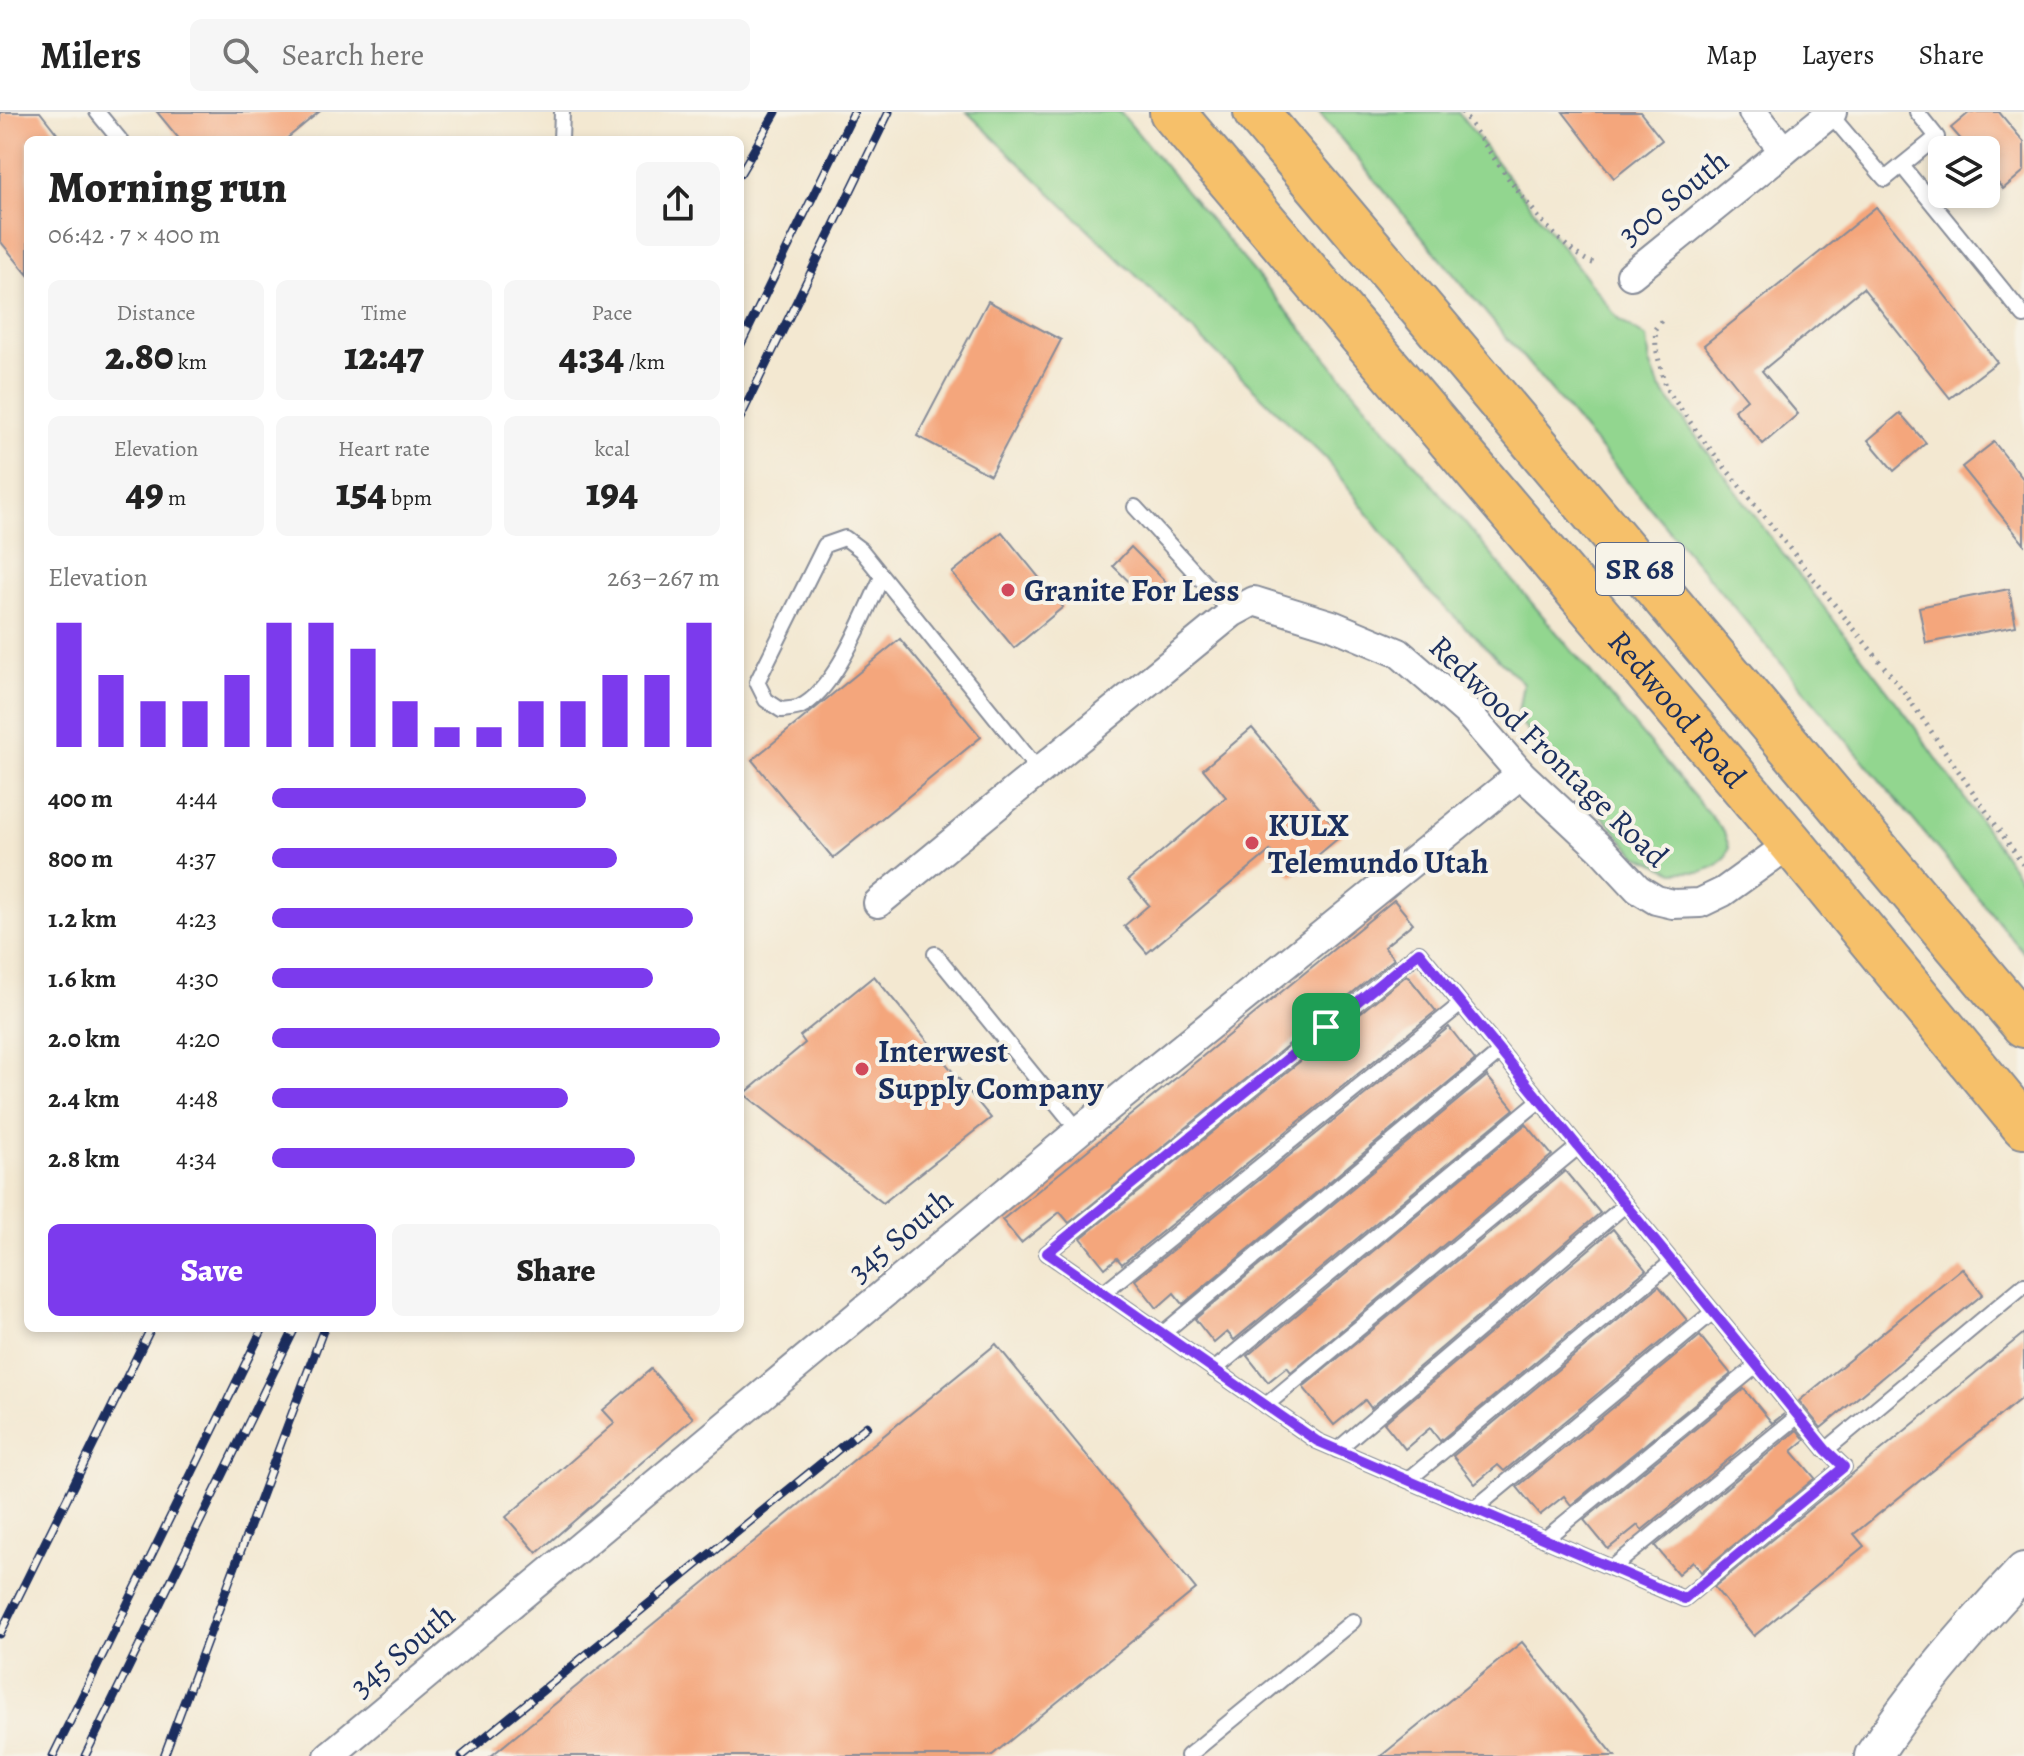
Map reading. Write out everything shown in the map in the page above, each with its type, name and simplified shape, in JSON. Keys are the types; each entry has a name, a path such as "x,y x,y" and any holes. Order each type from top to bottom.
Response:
{"main road":[{"name":"Redwood Road","path":"1172,112 1791,843 2024,1126"},
{"name":"Redwood Road","path":"1256,112 2024,1025"}],"street":[{"path":"1753,112 1784,151"},
{"name":"300 South","path":"1631,275 1831,113"},
{"name":"Redwood Frontage Road","path":"878,903 1232,613 1254,601 1332,625 1399,653 1468,713 1521,774 1601,849 1638,889 1656,900 1673,904 1700,903 1723,892 1791,843"},
{"name":"345 South","path":"329,1756 1079,1131 1521,774"},
{"path":"1873,1756 1955,1646 2024,1571"}],"lane":[{"path":"97,112 117,136"},
{"path":"561,136 562,112"},
{"path":"1831,113 1885,179 1937,137 1917,112"},
{"path":"1902,166 2024,316"},
{"path":"1135,507 1232,613"},
{"path":"882,577 845,653 825,686 800,707 781,710 766,700 757,682 825,545 845,538 861,550 1039,771"},
{"path":"1419,952 1500,1052 1756,1366 1826,1450 1844,1467 1684,1599 1317,1441 1047,1253 1419,952"},
{"path":"935,954 1079,1131"},
{"path":"1104,1292 1461,1004"},
{"path":"1162,1334 1500,1052"},
{"path":"1214,1370 1540,1100"},
{"path":"1266,1405 1578,1147"},
{"path":"1337,1450 1625,1205"},
{"path":"1408,1480 1672,1262"},
{"path":"1826,1450 2024,1285"},
{"path":"1474,1509 1713,1312"},
{"path":"1545,1539 1756,1366"},
{"path":"1612,1568 1798,1416"},
{"path":"1188,1756 1353,1621"}],"path":[{"path":"1462,112 1550,231 1582,260 1596,264"},
{"path":"1661,321 1655,329 1656,348 1665,387 1703,440 1902,689 2024,866"}],"green space":[{"path":"967,112 1120,112 1724,832 1729,847 1726,858 1701,872 1674,872 1636,855 1517,719 1523,683 1426,589 1325,458"},
{"path":"1319,112 1458,112 1619,320 1647,338 1650,363 1659,386 1907,716 2024,884 2024,953 1494,323"}],"building":[{"path":"0,112 40,112 59,136 24,136 24,270 0,241"},
{"path":"157,112 319,112 290,136 177,136"},
{"path":"1563,112 1640,112 1662,140 1614,178"},
{"path":"1970,112 1999,112 2024,142 2024,171 2003,189 2000,185 2000,136 1958,136 1951,128"},
{"path":"1876,207 1997,362 1950,398 1863,288 1762,371 1798,414 1763,444 1734,410 1747,399 1704,345"},
{"path":"988,301 1061,340 990,475 917,436"},
{"path":"1900,413 1926,443 1894,471 1868,440"},
{"path":"1994,442 2024,480 2024,544 1962,467"},
{"name":"Granite For Less","path":"1002,532 1063,607 1014,648 952,573"},
{"path":"1131,547 1166,582 1148,600 1113,566"},
{"path":"2009,589 2016,626 1926,643 1919,607"},
{"path":"900,639 981,737 833,858 752,760"},
{"name":"KULX Telemundo Utah","path":"1252,728 1342,835 1292,877 1270,851 1147,953 1124,926 1149,905 1128,880 1226,797 1203,769"},
{"path":"1394,900 1413,923 1384,947 1394,959 1069,1223 1060,1212 1021,1243 1002,1220"},
{"path":"1407,975 1436,1011 1122,1264 1117,1258 1105,1268 1081,1238"},
{"name":"Interwest Supply Company","path":"874,976 991,1118 883,1203 744,1094 805,1043 800,1036"},
{"path":"1449,1027 1475,1060 1183,1304 1174,1293 1157,1308 1135,1280"},
{"path":"1487,1076 1514,1109 1234,1340 1227,1332 1214,1343 1195,1319"},
{"path":"1526,1124 1552,1155 1291,1372 1287,1367 1268,1382 1247,1356"},
{"path":"1565,1171 1600,1213 1371,1408 1365,1400 1334,1425 1303,1387"},
{"path":"1613,1229 1646,1270 1440,1441 1430,1428 1405,1449 1384,1423"},
{"path":"1962,1268 1983,1294 1821,1428 1799,1401"},
{"path":"1659,1286 1687,1320 1504,1471 1498,1465 1475,1484 1453,1456"},
{"path":"2024,1333 2024,1396 1854,1534 1864,1546 1754,1636 1714,1587"},
{"path":"1700,1336 1731,1374 1571,1505 1564,1496 1540,1515 1517,1487"},
{"path":"996,1344 1196,1589 991,1756 491,1756"},
{"path":"651,1369 693,1418 537,1553 506,1517 615,1423 603,1410"},
{"path":"1744,1389 1772,1423 1784,1414 1642,1530 1638,1525 1608,1549 1584,1520"},
{"path":"1797,1430 1805,1440 1792,1451 1815,1478 1701,1572 1693,1561 1678,1574 1655,1546"},
{"path":"1522,1642 1615,1756 1381,1756"}],"railway":[{"path":"744,167 776,112"},
{"path":"744,338 854,112"},
{"path":"744,410 889,112"},
{"path":"0,1634 149,1332"},
{"path":"53,1756 261,1332"},
{"path":"85,1756 293,1332"},
{"path":"164,1756 323,1332"},
{"path":"462,1756 867,1426"}],"place":[{"name":"Granite For Less","path":"1008,590"},
{"name":"KULX Telemundo Utah","path":"1252,843"},
{"name":"Interwest Supply Company","path":"862,1069"}],"route":[{"path":"1419,952 1826,1450 1844,1467 1684,1599 1317,1441 1047,1253 1326,1027 1419,952"}]}
